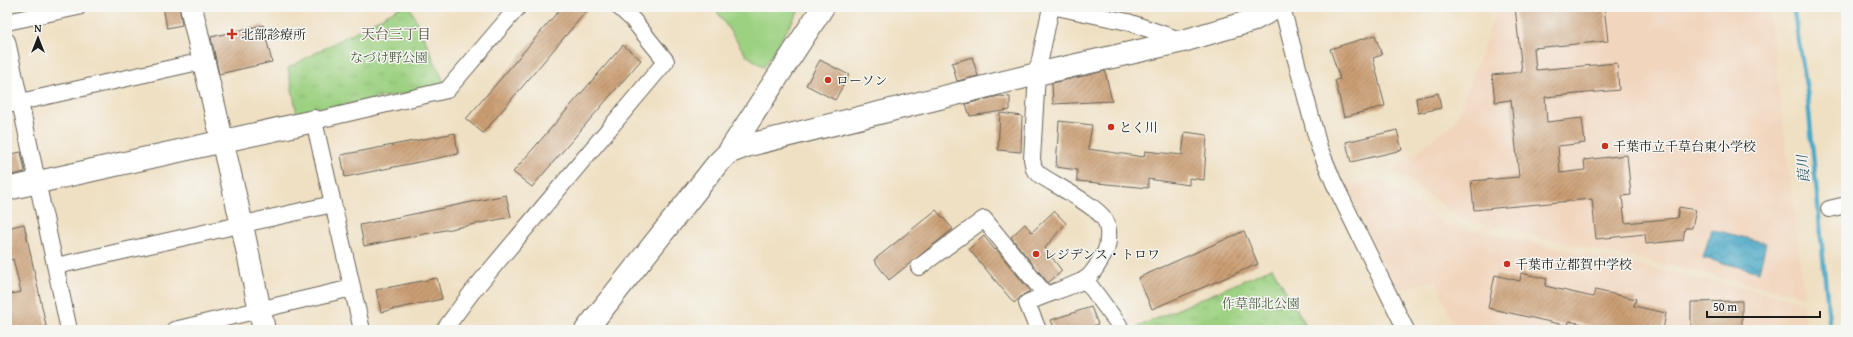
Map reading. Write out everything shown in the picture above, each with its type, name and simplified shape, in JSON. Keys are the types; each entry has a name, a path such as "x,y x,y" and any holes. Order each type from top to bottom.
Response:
{"street":[{"path":"7,22 78,7"},
{"path":"191,7 242,226 262,321"},
{"path":"7,189 447,90 518,7"},
{"path":"444,330 492,267 666,61 633,20 620,7"},
{"path":"586,330 717,164 728,153 823,7"},
{"path":"1038,330 1027,303 1045,294 1085,279 1096,268 1106,252 1108,238 1106,221 1099,212 1040,175 1034,169 1032,159 1037,74 1051,7"},
{"path":"1056,7 1128,22 1184,41"},
{"path":"728,153 750,145 1037,74 1184,41 1231,28 1262,16 1278,7"},
{"path":"1282,7 1319,147 1334,183 1406,330"},
{"path":"7,41 14,103 38,182 69,330"},
{"path":"14,103 203,61"},
{"path":"314,121 362,330"},
{"path":"56,266 242,226 333,204"},
{"path":"1829,210 1846,205"},
{"path":"919,267 984,220 1045,294"},
{"path":"1085,279 1119,325 1120,330"},
{"path":"174,330 262,321 352,288"}],"shaded area":[{"name":"千葉市立千草台東小学校","path":"1498,7 1769,7 1804,296 1464,220 1393,170 1456,121"},
{"name":"千葉市立都賀中学校","path":"1378,179 1445,224 1803,301 1806,330 1455,330 1436,279 1398,290 1377,250 1347,186"}],"green space":[{"name":"なづけ野公園","path":"401,7 410,7 444,82 431,88 297,114 288,68"},
{"path":"714,7 801,7 764,67 746,55"},
{"name":"作草部北公園","path":"1272,268 1309,330 1135,330 1135,328"}],"water":[{"path":"1711,229 1766,243 1759,272 1703,258"}],"building":[{"path":"163,7 179,7 182,25 167,28"},
{"path":"562,7 590,7 483,133 466,119"},
{"path":"1515,7 1604,7 1608,41 1534,48 1536,70 1617,63 1619,90 1545,97 1547,122 1582,118 1585,143 1558,146 1560,173 1585,170 1584,160 1627,155 1631,195 1622,196 1625,223 1677,218 1679,207 1696,210 1692,228 1685,228 1683,240 1646,244 1645,234 1596,239 1592,199 1474,210 1471,181 1519,177 1511,100 1495,102 1492,75 1522,72"},
{"path":"263,25 272,62 219,74 211,37"},
{"path":"1375,35 1382,55 1373,58 1385,106 1344,117 1335,80 1340,79 1330,49"},
{"path":"623,45 641,60 532,187 513,172"},
{"path":"972,57 978,76 957,81 952,63"},
{"name":"ローソン","path":"820,60 849,75 835,100 806,85"},
{"path":"1105,71 1112,101 1053,104 1052,83"},
{"path":"1438,93 1441,108 1418,113 1416,98"},
{"path":"999,96 1010,97 1010,110 970,116 966,104"},
{"path":"1000,113 1022,116 1021,152 998,150"},
{"path":"1059,121 1092,125 1088,149 1144,157 1145,151 1182,155 1185,132 1207,135 1204,180 1189,178 1189,185 1148,179 1148,188 1077,181 1077,170 1056,167"},
{"path":"1397,130 1402,150 1351,162 1346,142"},
{"path":"455,133 458,154 345,177 341,155"},
{"path":"21,152 25,172 7,176 7,155"},
{"path":"506,195 511,217 364,246 360,225"},
{"path":"936,210 953,229 889,280 874,260"},
{"name":"レジデンス・トロワ","path":"1054,211 1066,223 1045,248 1062,271 1048,283 1011,237 1025,224 1032,232"},
{"path":"24,224 47,330 7,330 7,295 21,292 13,259 7,261 7,228"},
{"path":"1244,231 1258,264 1152,309 1138,278"},
{"path":"984,236 1030,291 1014,303 969,249"},
{"path":"1521,273 1547,279 1545,286 1593,297 1595,290 1636,299 1634,306 1666,313 1663,330 1610,330 1569,321 1568,326 1488,308 1495,275 1520,281"},
{"path":"437,278 442,299 381,312 376,290"},
{"path":"1742,301 1742,330 1691,330 1691,302"},
{"path":"1091,307 1098,324 1081,330 1055,330 1051,320"}],"waterway":[{"name":"葭川","path":"1793,7 1807,91 1830,330"}],"place":[{"name":"北部診療所","path":"232,34"},
{"name":"ローソン","path":"828,80"},
{"name":"とく川","path":"1111,127"},
{"name":"千葉市立千草台東小学校","path":"1605,146"},
{"name":"レジデンス・トロワ","path":"1036,254"},
{"name":"千葉市立都賀中学校","path":"1507,264"}],"district":[{"name":"天台三丁目","path":"396,34"}]}
